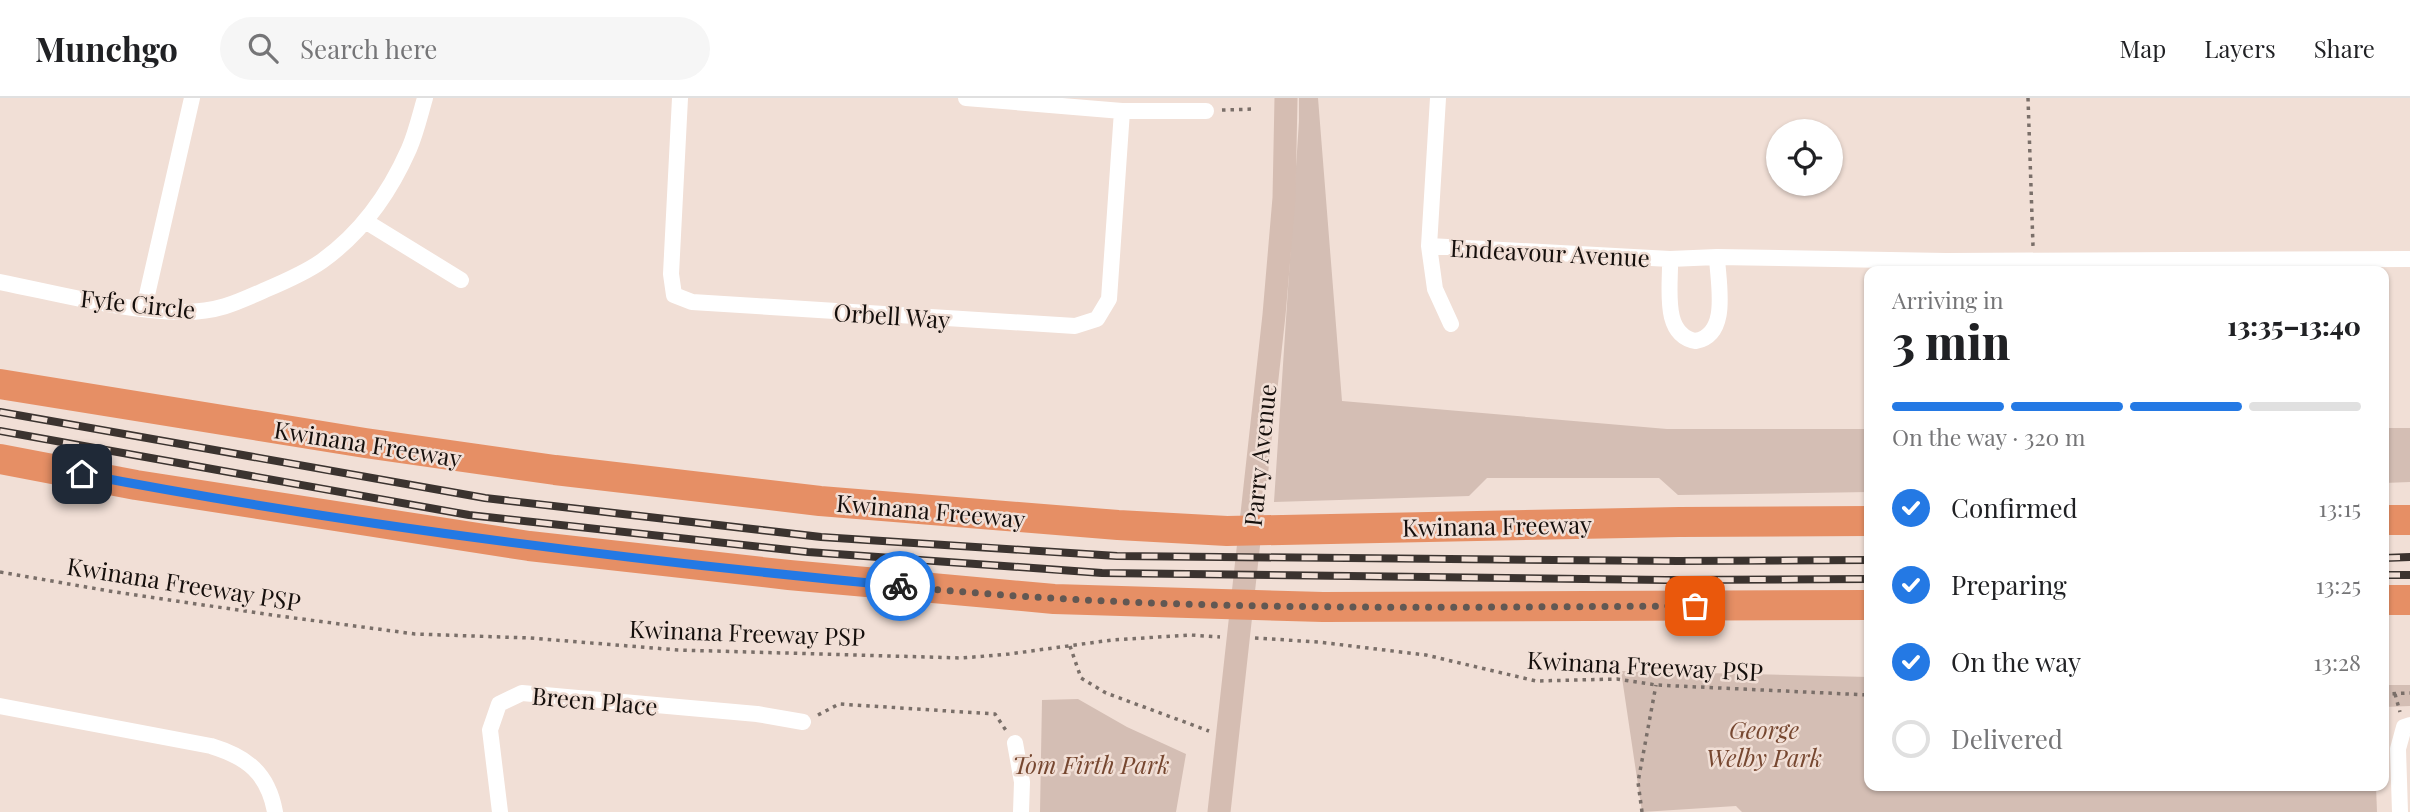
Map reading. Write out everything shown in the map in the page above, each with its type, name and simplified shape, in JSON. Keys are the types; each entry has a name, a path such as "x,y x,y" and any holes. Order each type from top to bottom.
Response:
{"highway":[{"name":"Kwinana Freeway","path":"1,384 365,443 555,470 820,501 1118,525 1227,531 1665,522 1864,521"},
{"path":"0,459 136,485 529,546 886,585 1054,599 1323,607 1864,605"},
{"path":"0,477 136,485"},
{"path":"2389,520 2410,520"},
{"path":"2389,600 2410,600"}],"main road":[{"name":"Parry Avenue","path":"1219,812 1274,314 1284,198 1286,98"}],"street":[{"path":"144,308 192,98"},
{"name":"Fyfe Circle","path":"0,282 109,304 185,312 225,308 322,261 365,221 389,189 405,158 425,98"},
{"name":"Orbell Way","path":"680,98 671,274 674,295 692,302 1076,326 1097,319 1109,299 1122,111"},
{"path":"966,98 1122,111 1206,111"},
{"path":"1438,98 1429,246 1434,289 1451,324"},
{"path":"365,221 461,280"},
{"name":"Endeavour Avenue","path":"1429,246 1670,259 1717,257 1899,266 2033,261 2410,259"},
{"name":"Endeavour Avenue","path":"1670,259 1672,322 1681,336 1696,341 1711,335 1718,321 1717,257"},
{"name":"Breen Place","path":"499,812 490,730 499,704 522,693 757,715 803,722"},
{"path":"0,706 211,746 230,752 249,762 263,778 275,812"},
{"path":"2400,812 2398,749 2404,727 2410,725"},
{"path":"1014,743 1022,782 1021,812"}],"path":[{"path":"2028,98 2033,261"},
{"path":"1206,111 1255,108"},
{"name":"Kwinana Freeway PSP","path":"0,572 220,608 415,634 530,638 678,650 962,658 1112,640 1191,635 1232,637"},
{"name":"Kwinana Freeway PSP","path":"1246,638 1318,642 1426,655 1536,681 1617,679 1656,685 1864,695"},
{"path":"1070,646 1081,678 1105,693 1211,732"},
{"path":"1642,812 1638,782 1656,685"},
{"path":"2389,694 2410,693"},
{"path":"803,722 839,704 995,714 1014,743"}],"green space":[{"path":"1299,98 1318,98 1342,401 1667,429 1864,429 1864,492 1678,495 1659,478 1487,478 1469,496 1274,502"},
{"path":"2389,428 2410,428 2410,482 2389,483"},
{"name":"George Welby Park","path":"1621,671 1864,677 1864,791 2376,791 2377,812 1742,812 1736,806 1642,812"},
{"path":"2389,685 2410,685 2410,706 2389,707"},
{"name":"Tom Firth Park","path":"1078,699 1127,727 1186,754 1176,812 1040,812 1042,700"}],"railway":[{"path":"0,412 485,498 821,537 1117,556 1864,560"},
{"path":"0,431 469,515 808,552 1102,573 1666,580 1864,579"},
{"path":"2389,558 2410,557"},
{"path":"2389,575 2410,575"}],"way so far":[{"path":"900,586 1054,599 1201,605 1695,606"}],"route":[{"path":"82,474 325,516 529,546 900,586"}]}
